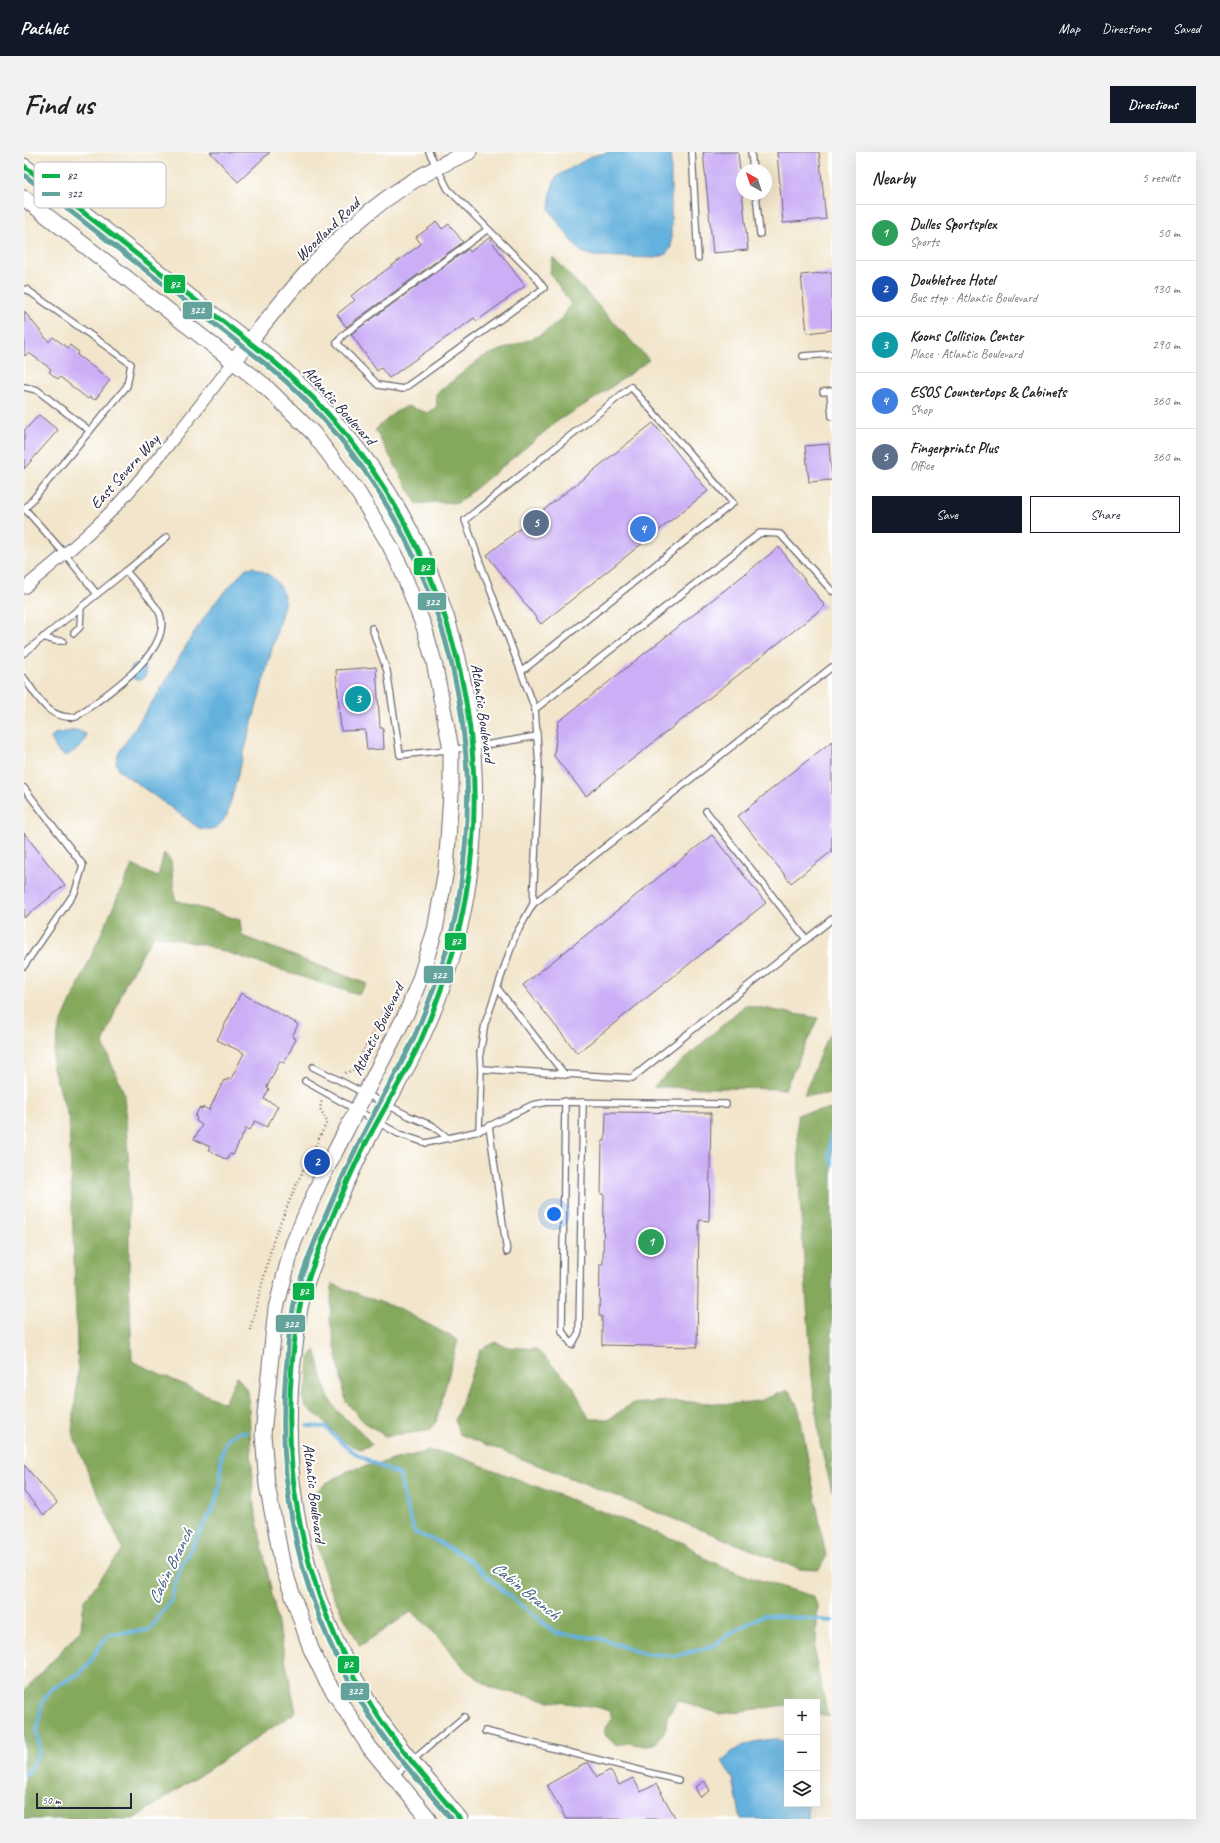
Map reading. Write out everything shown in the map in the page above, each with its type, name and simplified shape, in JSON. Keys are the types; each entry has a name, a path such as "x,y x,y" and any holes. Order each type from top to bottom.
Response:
{"main road":[{"name":"Woodland Road","path":"234,361 329,249 361,219 387,198 436,167 460,154"},
{"name":"Atlantic Boulevard","path":"24,166 34,174"},
{"name":"Atlantic Boulevard","path":"24,198 34,206"},
{"name":"Atlantic Boulevard","path":"37,208 265,386 313,433 359,494 389,544 401,568 424,627 440,689 450,749 450,833 446,870 435,930 420,979 407,1012 320,1182 293,1244 276,1308 267,1384 263,1435 267,1485 283,1567 306,1636 326,1680 370,1748 429,1819"},
{"name":"Atlantic Boulevard","path":"77,208 280,367 328,414 371,467 408,528 423,557 450,627 463,676 474,747 475,811 472,859 461,921 448,969 437,1002 422,1038 377,1121 347,1182 302,1296 291,1373 289,1422 291,1473 304,1553 311,1581 338,1646 372,1709 412,1762 460,1819"}],"street":[{"name":"East Severn Way","path":"24,588 65,554 118,504 174,440 234,361"}],"lane":[{"path":"429,152 448,189 488,228 534,275 544,288 403,389 378,385 337,343 343,335 488,228"},
{"path":"692,152 698,258"},
{"path":"751,152 752,164"},
{"path":"757,200 760,234"},
{"path":"24,290 26,288 132,364 127,386 25,510 65,554 97,594"},
{"path":"803,356 832,354"},
{"path":"24,387 37,390 90,431"},
{"path":"522,671 733,503 632,387 465,520 535,709 539,767 533,904"},
{"path":"823,392 831,392 832,417"},
{"path":"535,709 760,533 780,534 832,591"},
{"path":"24,653 167,537"},
{"path":"24,678 51,713 67,718 76,717 123,682 149,655 160,637 162,624 159,613 126,571"},
{"path":"74,633 80,627 81,607"},
{"path":"372,628 387,671 400,755 474,747 537,736"},
{"path":"43,637 55,641 63,641"},
{"path":"479,1131 481,1069 480,1053 485,1024 515,936 533,904 832,667"},
{"path":"24,788 83,865 75,892 24,966"},
{"path":"706,811 806,939"},
{"path":"481,1069 632,1078 832,919"},
{"path":"498,989 565,1074"},
{"path":"312,1067 409,1116 433,1126 449,1139"},
{"path":"305,1081 399,1134 426,1144 479,1131 532,1105 548,1102 726,1104"},
{"path":"565,1101 562,1331 572,1345 579,1332 583,1102"},
{"path":"489,1126 507,1252"},
{"path":"393,1777 464,1717"},
{"path":"485,1731 678,1780"}],"path":[{"path":"341,1072 349,1073 355,1068 386,1006"},
{"path":"250,1330 265,1266 278,1225 327,1122 320,1108 320,1104"}],"green space":[{"path":"553,257 649,360 599,396 559,420 458,503 436,502 417,504 375,430 394,413 407,406 428,413 437,406 436,394 482,357 539,336 561,320 571,304 550,273"},
{"path":"164,853 171,861 175,900 240,920 242,936 367,984 358,995 204,945 154,935 126,982 103,1044 124,1093 129,1170 129,1274 132,1361 224,1403 237,1376 248,1391 254,1506 296,1712 133,1819 24,1819 24,1692 81,1629 84,1601 123,1549 91,1479 72,1432 78,1374 69,1120 52,1065 59,1028 132,865 158,877"},
{"path":"745,1005 818,1018 785,1089 653,1087"},
{"path":"832,1032 832,1094 804,1095 825,1042"},
{"path":"832,1109 832,1491 820,1443 812,1377 800,1200 797,1114"},
{"path":"332,1284 399,1309 458,1340 436,1422 428,1431 385,1436 364,1422 346,1402 330,1320"},
{"path":"495,1342 508,1347 536,1349 573,1386 589,1419 609,1419 631,1404 668,1401 730,1404 759,1401 788,1390 799,1410 826,1557 819,1570 800,1569 459,1434 455,1420 480,1350"},
{"path":"315,1350 324,1385 333,1405 342,1416 362,1433 372,1445 360,1449 342,1441 322,1419 306,1407 302,1398 307,1386 309,1358"},
{"path":"430,1451 452,1454 684,1543 706,1559 749,1577 813,1596 818,1607 815,1657 828,1717 820,1714 820,1699 784,1699 784,1705 720,1714 678,1700 667,1717 666,1729 656,1743 645,1746 629,1743 615,1745 605,1735 605,1728 612,1718 609,1711 597,1707 550,1701 492,1688 467,1671 428,1626 411,1612 360,1646 329,1588 315,1536 311,1510 313,1495 326,1483 350,1470"}],"water":[{"path":"610,152 669,152 671,157 671,247 665,255 655,258 594,256 581,252 549,209 551,191 556,177 592,156"},
{"path":"253,567 271,576 278,583 285,601 227,815 216,828 199,828 120,771 116,763 118,754 164,684 193,634 213,605 246,568"},
{"path":"138,664 144,666 146,672 144,678 138,680 132,678 130,672 132,666"},
{"path":"77,730 86,734 82,745 66,756 58,752 51,738 54,734"},
{"path":"773,1739 784,1741 784,1807 808,1807 808,1819 741,1819 733,1779 722,1761 740,1747 758,1741"}],"building":[{"path":"210,152 270,152 238,182"},
{"path":"703,152 738,152 739,164 736,164 736,200 743,200 748,250 713,253"},
{"path":"777,152 819,152 826,219 783,223"},
{"path":"437,222 442,229 449,224 463,242 346,327 337,314 355,300 351,296 421,244 416,237"},
{"path":"489,238 525,286 477,321 474,318 389,378 381,368 377,371 351,334 468,249 470,252"},
{"path":"832,272 832,330 807,333 801,275"},
{"path":"24,311 49,342 53,337 68,348 70,345 79,352 77,355 110,380 95,400 90,397 88,399 60,377 58,379 49,372 51,369 29,353 24,356"},
{"path":"39,415 58,430 24,469 24,431"},
{"path":"653,423 708,491 541,624 487,555"},
{"path":"829,444 832,480 809,482 805,446"},
{"path":"779,547 825,606 586,796 554,756 558,722"},
{"path":"376,667 380,728 383,728 384,749 367,750 365,730 341,731 336,670"},
{"path":"832,741 832,851 791,883 738,816"},
{"path":"24,833 65,885 24,918"},
{"path":"712,835 766,903 577,1053 523,985"},
{"path":"241,993 298,1024 292,1037 296,1039 284,1063 280,1061 267,1087 269,1089 264,1099 278,1106 267,1127 255,1121 250,1130 246,1128 233,1155 230,1154 227,1160 208,1150 210,1147 194,1139 202,1125 196,1121 197,1118 195,1117 199,1108 202,1109 203,1107 209,1110 224,1080 227,1081 228,1078 231,1079 244,1053 217,1040"},
{"path":"606,1112 711,1113 709,1221 699,1220 697,1347 602,1345 602,1316 599,1316 600,1264 603,1264 604,1194 601,1194 602,1141 605,1141"},
{"path":"24,1465 57,1503 44,1515 24,1492"},
{"path":"588,1762 597,1777 610,1770 619,1785 633,1778 641,1792 656,1784 676,1819 566,1819 547,1785"},
{"path":"705,1781 710,1791 700,1797 695,1787"}],"waterway":[{"path":"832,1128 829,1153 832,1165"},
{"name":"Cabin Branch","path":"308,1426 326,1427 334,1436 359,1456 400,1475 404,1499 415,1533 439,1542 464,1556 506,1593 556,1633 602,1639 641,1653 674,1656 711,1647 731,1633 764,1615 832,1621"},
{"name":"Cabin Branch","path":"24,1774 28,1772 40,1751 37,1731 42,1703 51,1689 80,1673 90,1663 98,1648 110,1634 149,1630 171,1600 180,1568 215,1505 221,1479 221,1456 228,1438 240,1432 246,1432"}],"transit line":[{"name":"82","path":"24,166 34,174"},
{"name":"322","path":"24,175 34,183"},
{"name":"322","path":"66,208 267,365 308,402 344,444 376,488 404,536 427,586 445,638 457,692 467,764 466,836 457,908 442,964 422,1018 407,1053 368,1124 342,1177 301,1278 295,1297 290,1325 284,1407 284,1453 289,1498 297,1543 308,1586 324,1629 344,1671 376,1726 407,1767 451,1819"},
{"name":"82","path":"78,208 272,360 326,412 372,470 410,533 440,601 460,672 472,745 474,820 463,913 454,950 442,987 421,1040 354,1166 330,1222 308,1280 299,1311 292,1363 290,1414 292,1465 298,1515 309,1564 325,1612 346,1659 371,1705 413,1764 460,1819"}],"place":[{"name":"Fingerprints Plus","path":"536,523"},
{"name":"ESOS Countertops & Cabinets","path":"643,529"},
{"name":"Koons Collision Center","path":"358,699"},
{"name":"Doubletree Hotel","path":"317,1162"},
{"name":"Dulles Sportsplex","path":"651,1242"}]}
